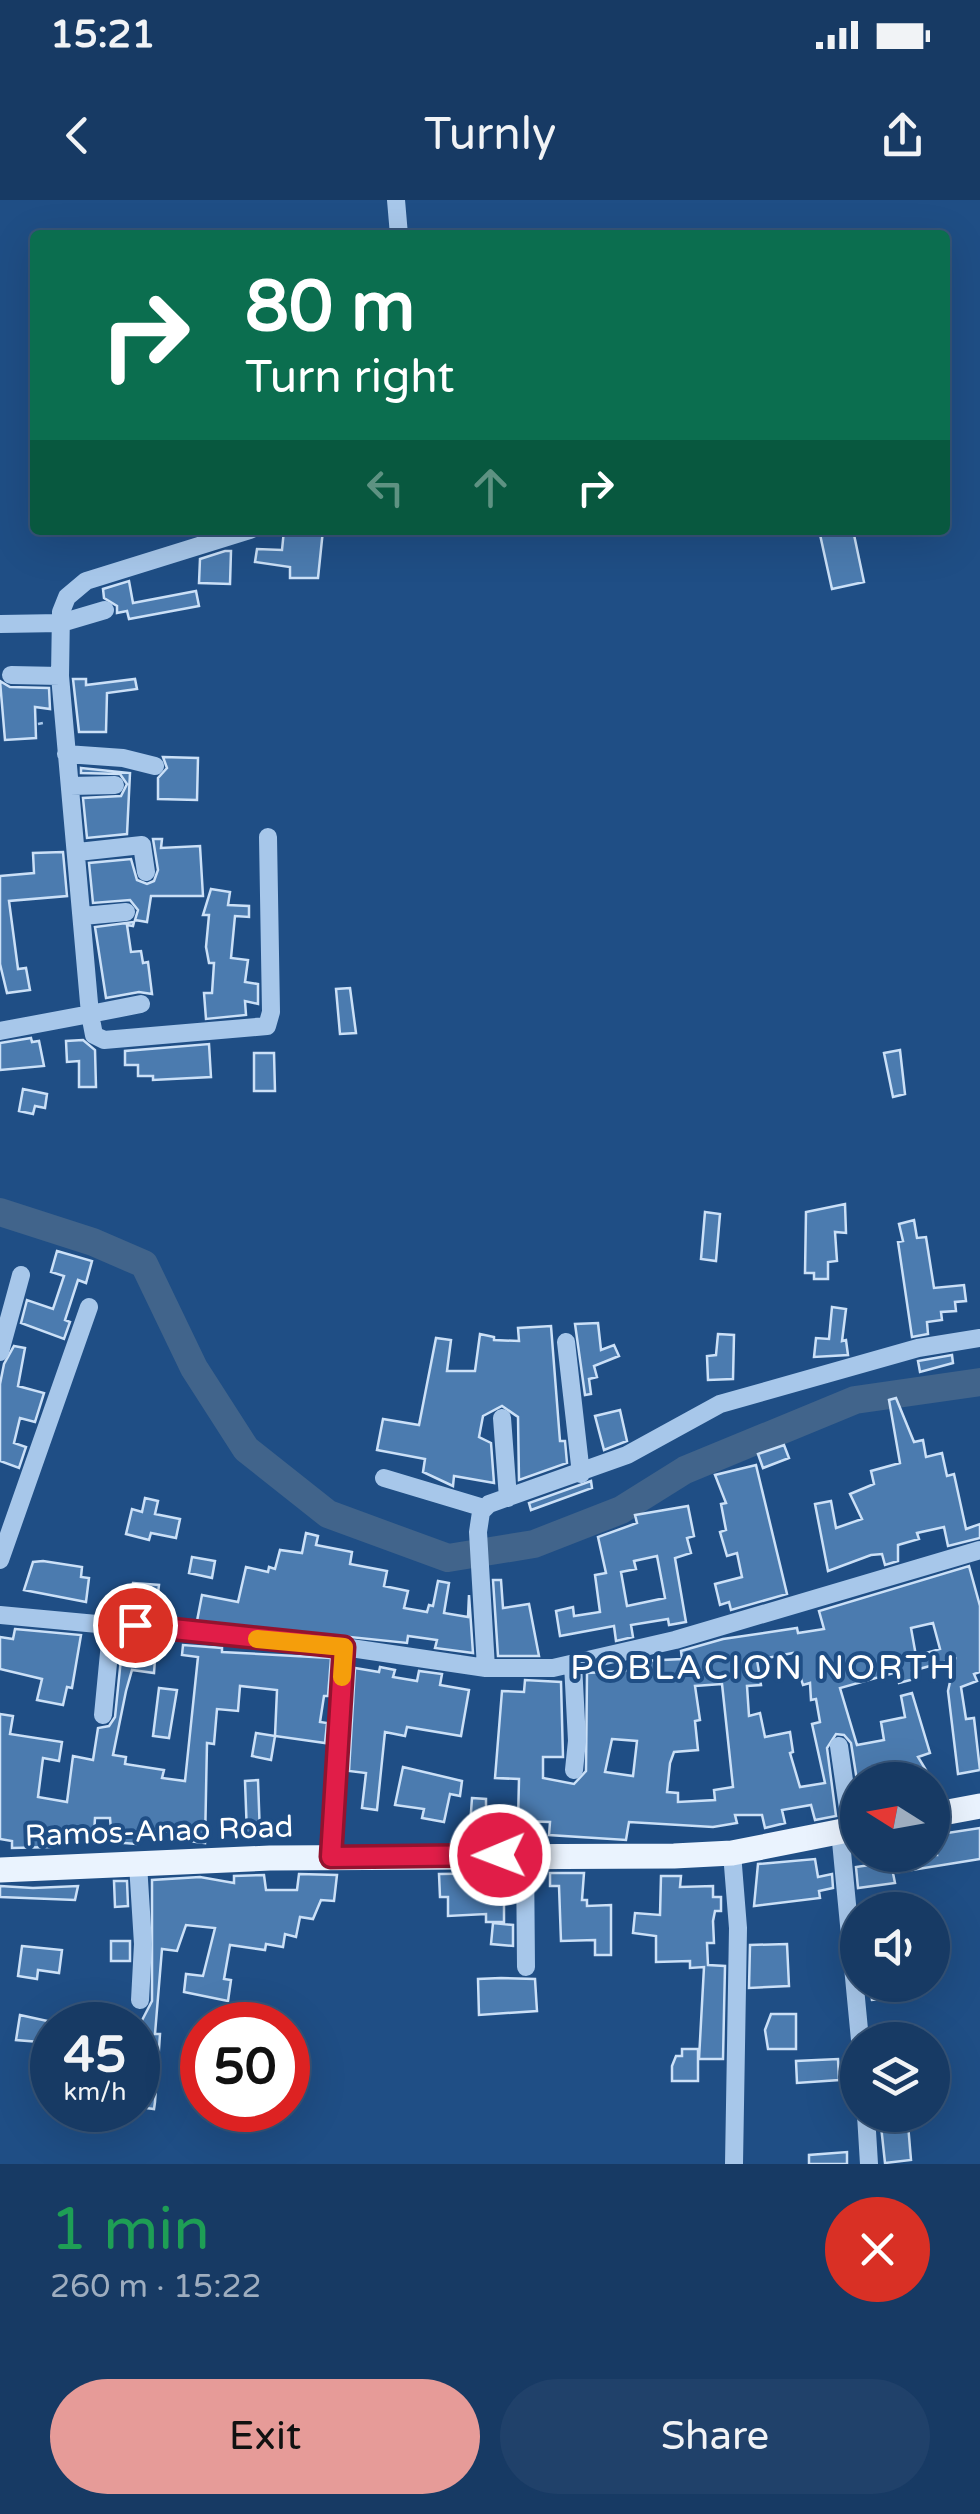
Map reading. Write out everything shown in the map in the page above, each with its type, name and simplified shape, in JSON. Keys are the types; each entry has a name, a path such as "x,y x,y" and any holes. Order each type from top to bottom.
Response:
{"main road":[{"path":"950,1812 980,1806"},
{"name":"Ramos-Anao Road","path":"0,1870 331,1857 732,1853 840,1831"}],"street":[{"path":"396,200 399,230"},
{"path":"234,535 86,581 66,597 60,623 60,676 94,1035 104,1040 267,1026 271,1012 268,837"},
{"path":"0,624 60,623 104,610"},
{"path":"10,675 60,676"},
{"path":"66,754 123,758 155,766"},
{"path":"70,786 114,785"},
{"path":"78,852 142,845 146,872"},
{"path":"83,916 126,912"},
{"path":"0,1030 142,1004"},
{"path":"0,1352 22,1275"},
{"path":"0,1560 89,1307"},
{"path":"384,1478 484,1508 627,1455 720,1404 918,1348 980,1338"},
{"path":"566,1342 581,1474"},
{"path":"502,1418 508,1498"},
{"path":"484,1508 478,1532 486,1668"},
{"path":"0,1614 344,1647 486,1668 574,1664 675,1640 980,1550"},
{"path":"103,1715 112,1622"},
{"path":"331,1857 344,1647"},
{"path":"574,1664 578,1740 574,1770"},
{"path":"839,1746 841,1762"},
{"path":"732,1853 738,1928 734,2164"},
{"path":"525,1854 526,1966"},
{"path":"138,1864 143,1944 140,2000"},
{"path":"851,1872 859,2022"},
{"path":"867,2132 869,2164"}],"building":[{"path":"284,535 322,535 318,578 290,578 290,567 255,562 257,549 282,550"},
{"path":"820,535 854,535 864,582 832,589"},
{"path":"231,551 230,584 199,583 200,559"},
{"path":"129,581 133,603 196,591 199,606 129,619 127,611 117,613 117,606 104,598 103,589"},
{"path":"73,679 86,679 86,685 135,679 137,689 107,693 106,732 79,732"},
{"path":"0,681 10,687 49,688 50,709 35,707 36,738 5,740"},
{"path":"163,757 198,758 197,800 158,799 158,778 167,768"},
{"path":"81,768 130,773 127,834 87,838 83,798 121,796 127,784 120,774 81,773"},
{"path":"153,839 162,839 161,848 200,846 203,896 151,896 147,922 135,920 138,910 130,900 93,903 89,863 131,859 137,880 147,884 154,881 158,870"},
{"path":"63,852 67,896 9,901 18,969 26,968 30,990 7,993 0,964 0,876 34,873 33,853"},
{"path":"211,889 230,892 228,905 249,906 249,917 235,916 231,958 248,960 245,982 258,984 258,1004 245,1001 246,1015 206,1019 204,993 212,993 214,963 209,963 206,947 209,915 203,915"},
{"path":"134,922 133,926 127,925 131,952 141,951 143,963 148,962 152,994 139,992 106,998 95,927"},
{"path":"350,988 356,1033 340,1034 336,989"},
{"path":"31,1038 32,1042 39,1041 44,1066 0,1070 0,1043"},
{"path":"83,1040 95,1050 96,1087 79,1087 79,1061 67,1062 66,1041"},
{"path":"209,1044 211,1077 153,1080 153,1076 138,1076 138,1065 125,1065 125,1051"},
{"path":"900,1050 905,1094 893,1097 884,1053"},
{"path":"254,1053 274,1053 275,1091 254,1091"},
{"path":"23,1089 47,1094 45,1108 35,1106 33,1114 19,1111"},
{"path":"845,1204 846,1233 835,1232 837,1261 828,1262 828,1279 814,1279 814,1273 805,1273 806,1212"},
{"path":"705,1212 720,1214 716,1261 701,1259"},
{"path":"914,1220 917,1238 926,1237 934,1288 964,1285 966,1301 955,1302 956,1311 941,1312 942,1320 927,1322 928,1334 912,1337 898,1242 903,1241 899,1224"},
{"path":"57,1251 92,1261 86,1283 78,1280 65,1320 70,1322 64,1339 21,1323 27,1300 53,1309 64,1276 51,1272"},
{"path":"832,1307 846,1309 842,1341 846,1340 848,1355 814,1357 816,1338 829,1339"},
{"path":"598,1323 601,1350 614,1345 619,1356 594,1366 597,1377 589,1379 591,1394 585,1395 575,1324"},
{"path":"551,1326 560,1441 565,1441 567,1463 519,1480 518,1417 502,1406 483,1416 479,1437 491,1443 494,1483 454,1476 453,1486 423,1472 425,1459 377,1450 383,1419 419,1425 436,1338 451,1340 447,1371 475,1371 480,1334 494,1340 519,1341 518,1328"},
{"path":"718,1334 734,1335 733,1379 708,1380 707,1356 716,1355"},
{"path":"14,1346 25,1348 18,1386 44,1393 35,1422 20,1418 14,1443 26,1447 19,1468 0,1461 0,1384 4,1364"},
{"path":"952,1355 953,1363 920,1372 918,1361"},
{"path":"896,1398 914,1442 923,1440 926,1457 942,1453 947,1476 954,1474 966,1529 980,1524 980,1538 948,1546 944,1527 917,1533 919,1539 898,1545 898,1561 885,1565 882,1554 871,1555 828,1571 815,1504 831,1501 836,1528 862,1519 850,1494 874,1484 871,1471 900,1463 889,1400"},
{"path":"620,1410 627,1441 604,1450 595,1416"},
{"path":"784,1445 789,1458 763,1468 758,1454"},
{"path":"756,1465 787,1594 731,1610 729,1602 720,1605 715,1584 742,1577 737,1553 727,1556 720,1532 726,1530 721,1504 726,1503 715,1475"},
{"path":"591,1481 592,1488 531,1510 529,1503"},
{"path":"145,1498 158,1501 155,1514 180,1519 176,1538 151,1533 149,1540 126,1534 132,1509 142,1512"},
{"path":"688,1506 694,1536 687,1538 691,1553 675,1558 686,1622 669,1625 668,1619 631,1625 633,1637 616,1641 614,1626 560,1636 556,1611 573,1607 574,1616 600,1612 595,1575 606,1573 598,1537 637,1523 635,1515","holes":["657,1556 665,1598 627,1606 621,1572 636,1569 634,1561"]},
{"path":"306,1533 318,1536 316,1545 352,1552 350,1564 387,1571 384,1586 408,1591 404,1608 427,1612 429,1605 433,1606 438,1581 449,1583 444,1613 468,1617 469,1595 473,1653 435,1648 437,1640 408,1636 407,1643 197,1621 202,1595 238,1602 246,1567 268,1572 269,1567 275,1569 280,1550 302,1553"},
{"path":"192,1557 215,1561 212,1578 189,1573"},
{"path":"33,1562 82,1567 81,1577 89,1578 86,1602 24,1590"},
{"path":"969,1566 980,1606 980,1672 974,1674 977,1681 961,1687 966,1719 974,1718 980,1770 958,1774 948,1691 955,1659 912,1671 914,1679 899,1683 897,1672 840,1688 857,1745 884,1740 881,1722 905,1717 901,1696 912,1693 930,1753 918,1757 921,1762 854,1762 851,1743 844,1735 836,1734 827,1748 836,1816 815,1820 811,1805 782,1810 785,1823 765,1828 762,1815 735,1815 737,1823 713,1827 629,1822 626,1840 549,1835 550,1822 518,1821 519,1779 495,1778 502,1691 524,1692 525,1680 561,1682 563,1757 543,1757 543,1778 574,1784 586,1771 587,1673 641,1670 641,1661 682,1659 681,1651 723,1639 797,1628 798,1633 824,1629 819,1611","holes":["933,1623 940,1649 916,1656 911,1628","793,1653 803,1685 810,1683 811,1700 816,1699 820,1722 812,1724 825,1783 800,1787 790,1753 790,1732 765,1737 760,1713 749,1716 747,1686 761,1685 757,1660","722,1684 733,1787 714,1790 715,1800 678,1802 678,1793 667,1792 670,1763 674,1752 698,1750 695,1721 700,1720 695,1686","612,1739 637,1741 633,1776 605,1772"]},
{"path":"493,1580 501,1580 503,1608 529,1604 539,1656 498,1656"},
{"path":"133,1583 159,1585 156,1610 137,1608 138,1602 130,1600"},
{"path":"15,1629 81,1635 72,1688 67,1687 63,1705 37,1700 42,1679 0,1669 0,1637 13,1639"},
{"path":"123,1639 135,1640 132,1657 155,1659 154,1673 132,1670 126,1691 113,1755 126,1757 125,1764 164,1770 162,1778 185,1781 198,1657 182,1655 183,1645 222,1648 222,1652 331,1658 328,1696 324,1696 320,1722 327,1723 325,1743 275,1736 277,1690 240,1686 238,1711 217,1709 214,1744 207,1743 205,1843 180,1840 181,1833 153,1830 138,1830 136,1844 112,1842 110,1818 95,1818 94,1835 62,1830 61,1837 53,1836 52,1847 12,1848 12,1841 0,1839 0,1714 13,1716 10,1734 62,1742 59,1761 43,1758 38,1797 67,1802 73,1756 93,1760 98,1728 109,1726 115,1717"},
{"path":"380,1667 395,1670 393,1677 417,1681 419,1671 442,1674 440,1685 469,1690 461,1736 407,1727 405,1736 385,1732 377,1810 362,1808 366,1773 349,1771 355,1668 379,1672"},
{"path":"159,1688 177,1690 169,1738 153,1736"},
{"path":"256,1733 275,1736 271,1760 252,1756"},
{"path":"403,1767 462,1781 460,1796 450,1794 444,1822 422,1818 424,1809 395,1805"},
{"path":"258,1780 260,1835 247,1835 245,1781"},
{"path":"472,1798 486,1799 486,1808 516,1813 513,1828 506,1827 504,1838 490,1836 491,1827 470,1826"},
{"path":"980,1828 980,1859 950,1864 950,1833"},
{"path":"815,1859 818,1877 832,1874 833,1888 819,1891 820,1898 754,1906 758,1864"},
{"path":"856,1872 899,1872 893,1873 895,1883 858,1888"},
{"path":"513,1873 513,1897 504,1897 504,1922 486,1922 486,1914 448,1916 448,1897 440,1897 439,1874"},
{"path":"550,1873 584,1873 582,1900 587,1900 587,1906 611,1905 611,1955 595,1955 595,1940 561,1941 559,1886 550,1886"},
{"path":"299,1874 337,1875 334,1901 321,1900 313,1919 300,1917 296,1937 285,1934 283,1947 266,1944 265,1950 230,1945 224,1979 231,1980 228,2001 184,1992 186,1974 203,1976 215,1928 186,1925 177,1951 162,1949 158,2002 151,2002 152,1880 200,1877 234,1883 234,1876 264,1875 266,1890 297,1890"},
{"path":"661,1876 681,1876 680,1887 713,1886 713,1897 721,1897 721,1911 715,1911 713,1921 714,1943 707,1943 708,1965 725,1966 723,2059 699,2059 704,1967 690,1968 690,1961 656,1962 656,1936 633,1933 635,1913 660,1915"},
{"path":"114,1881 127,1881 128,1906 115,1907"},
{"path":"0,1886 78,1886 75,1900 0,1897"},
{"path":"493,1923 513,1925 513,1946 491,1944"},
{"path":"111,1941 130,1941 130,1961 111,1961"},
{"path":"787,1944 789,1986 749,1988 750,1945"},
{"path":"22,1946 62,1950 59,1973 38,1970 37,1979 18,1976"},
{"path":"478,1979 535,1979 537,2011 479,2015"},
{"path":"771,2014 796,2014 796,2049 768,2049 765,2030"},
{"path":"20,2015 30,2017 30,2041 16,2040"},
{"path":"682,2049 698,2049 698,2081 672,2081 672,2066 676,2056 682,2056"},
{"path":"838,2059 839,2080 797,2083 796,2061"},
{"path":"882,2132 909,2132 911,2160 885,2163"},
{"path":"847,2152 847,2164 809,2164 809,2155"}],"waterway":[{"path":"0,1212 93,1242 144,1264 194,1368 246,1449 328,1514 448,1558 534,1544 621,1510 685,1470 855,1400 980,1382"}],"slow traffic":[{"path":"257,1639 344,1647 342,1677"}],"district":[{"name":"POBLACION NORTH","path":"764,1667"}],"route":[{"path":"135,1625 344,1647 331,1857 500,1855"}]}
